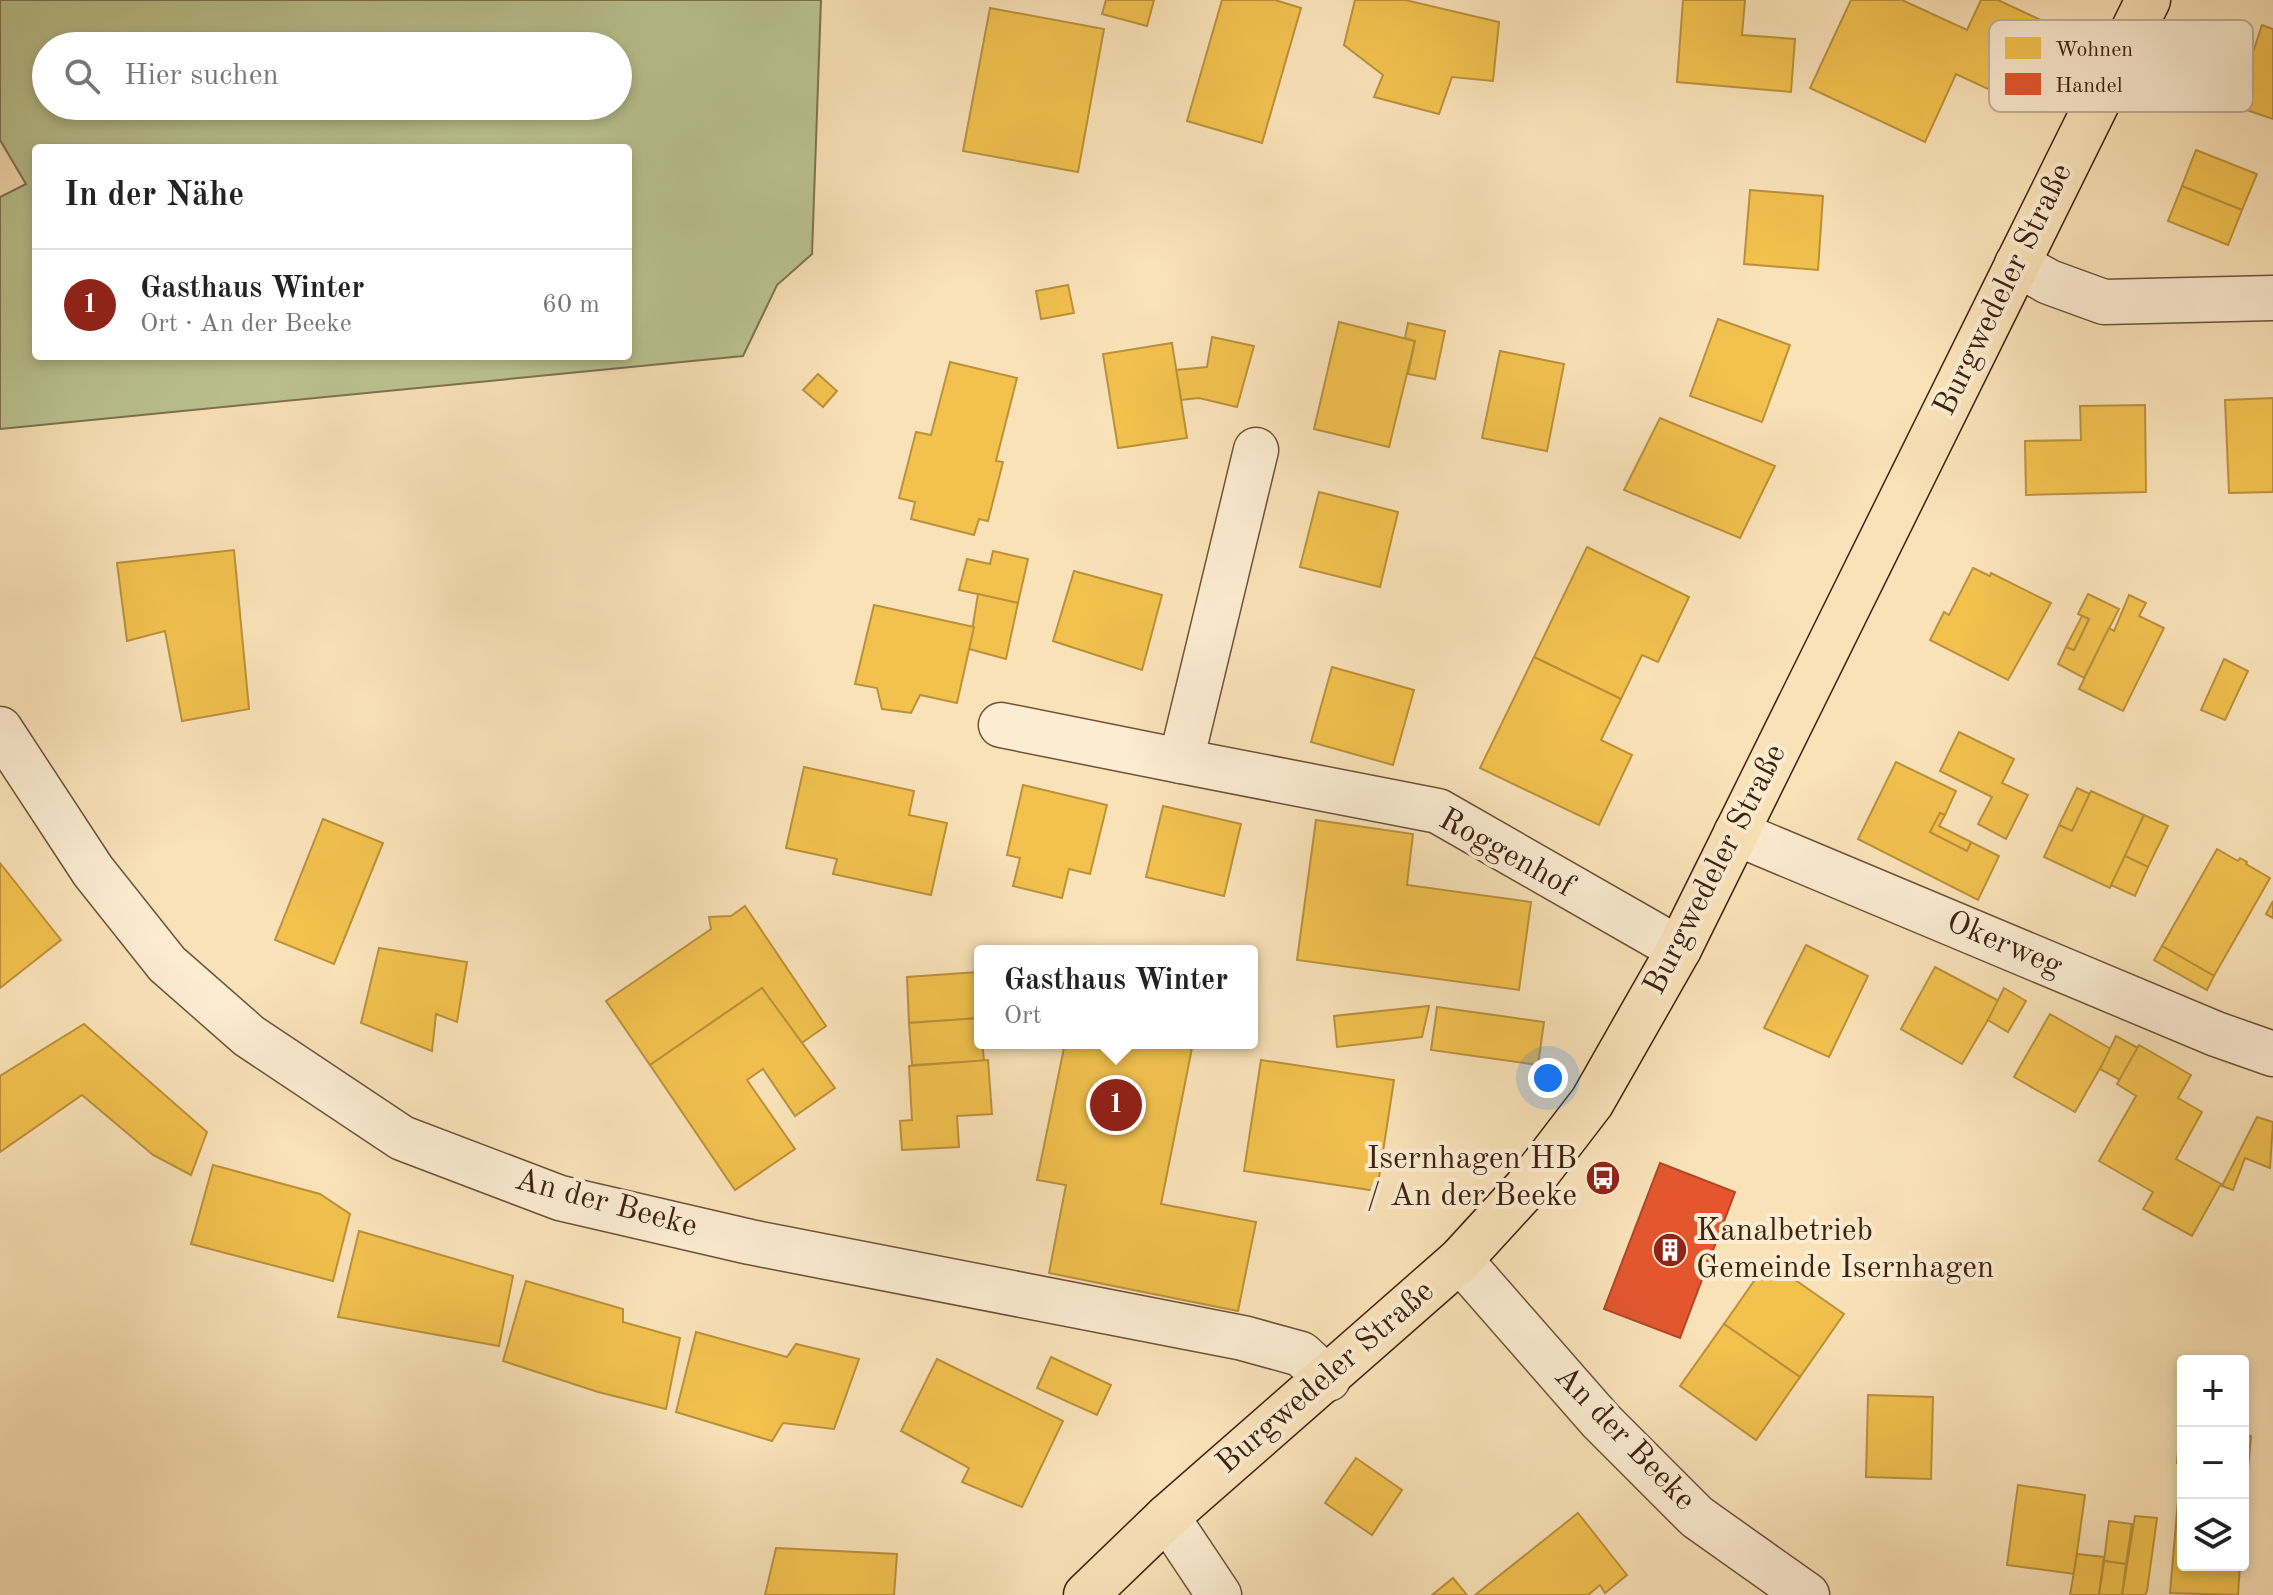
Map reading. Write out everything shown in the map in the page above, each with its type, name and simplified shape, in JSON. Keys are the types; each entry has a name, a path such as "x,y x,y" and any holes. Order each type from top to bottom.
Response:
{"main road":[{"name":"Burgwedeler Straße","path":"2138,20 2148,0"},
{"name":"Burgwedeler Straße","path":"1086,1595 1167,1517 1328,1379 1460,1260 1526,1188 1592,1102 1679,949 2092,112"}],"street":[{"path":"2017,264 2049,282 2104,302 2273,298"},
{"path":"1181,761 1256,450"},
{"name":"Roggenhof","path":"1001,725 1438,811 1679,949"},
{"name":"An der Beeke","path":"0,729 93,871 167,964 249,1036 402,1138 560,1198 750,1242 1243,1338 1301,1354 1328,1379"},
{"name":"Okerweg","path":"1736,833 2216,1034 2273,1054"},
{"name":"An der Beeke","path":"1460,1260 1601,1421 1697,1517 1807,1595"},
{"path":"1167,1517 1219,1595"}],"green space":[{"path":"0,0 821,0 812,254 777,285 743,356 0,429 0,197 26,184 0,140"}],"building: Wohnen":[{"path":"1106,0 1154,0 1147,26 1102,14"},
{"path":"1222,0 1275,0 1301,8 1262,143 1187,121"},
{"path":"1355,0 1405,0 1499,22 1493,81 1452,77 1439,114 1374,97 1383,75 1344,45"},
{"path":"1683,0 1745,0 1742,35 1795,39 1791,92 1677,82"},
{"path":"1851,0 1902,0 1967,30 1981,0 1998,0 2041,20 1989,20 1989,89 1956,74 1925,142 1810,88"},
{"path":"990,8 1104,29 1078,172 963,151"},
{"path":"2262,25 2273,29 2273,119 2253,112 2253,52"},
{"path":"2196,150 2257,174 2242,210 2182,186"},
{"path":"2182,186 2242,210 2228,245 2168,221"},
{"path":"1750,190 1823,196 1818,270 1744,264"},
{"path":"1068,285 1074,313 1041,319 1036,291"},
{"path":"1718,319 1790,345 1762,422 1690,396"},
{"path":"1339,322 1415,341 1389,447 1314,429"},
{"path":"1408,323 1445,331 1435,379 1408,374 1415,341 1405,338"},
{"path":"1212,337 1254,346 1237,407 1199,398 1181,400 1176,370 1207,367"},
{"path":"1172,343 1187,438 1118,448 1103,354"},
{"path":"1500,351 1564,364 1547,451 1482,438"},
{"path":"950,362 1017,378 996,461 1003,462 988,521 979,519 974,535 911,519 915,502 899,498 916,432 931,435"},
{"path":"818,374 837,391 823,407 803,390"},
{"path":"2273,398 2273,492 2229,493 2225,400"},
{"path":"2145,405 2146,492 2026,495 2025,441 2081,440 2080,406"},
{"path":"1660,418 1775,466 1740,538 1624,490"},
{"path":"1319,492 1398,512 1380,587 1300,567"},
{"path":"1587,547 1689,597 1658,662 1642,655 1621,699 1534,657"},
{"path":"234,550 249,709 182,721 165,631 127,641 117,563"},
{"path":"993,551 1028,559 1018,603 959,590 967,559 990,564"},
{"path":"1973,568 1990,576 1991,573 2051,603 2008,680 1930,640 1944,612 1949,615"},
{"path":"1074,571 1162,595 1142,670 1053,641"},
{"path":"978,594 1018,603 1006,659 969,649"},
{"path":"2088,594 2119,609 2084,678 2058,664 2066,647 2074,650 2089,619 2078,614"},
{"path":"2129,595 2146,603 2139,616 2164,628 2123,711 2079,689 2109,628 2114,631"},
{"path":"874,605 974,627 957,703 920,695 911,713 882,709 877,688 855,684"},
{"path":"2082,616 2089,619 2074,650 2066,647"},
{"path":"1534,657 1621,699 1601,740 1632,755 1599,825 1480,768"},
{"path":"2224,659 2248,671 2225,720 2201,710"},
{"path":"1332,667 1414,690 1393,765 1311,742"},
{"path":"1959,732 2014,759 2002,783 2028,795 2006,839 1978,824 1992,797 1940,771"},
{"path":"1896,762 1956,791 1945,815 1940,813 1930,832 1967,851 1971,842 1999,856 1978,900 1858,839"},
{"path":"804,767 914,791 909,815 947,823 931,895 833,874 837,859 786,848"},
{"path":"1023,785 1107,805 1090,874 1069,869 1062,898 1013,886 1020,858 1007,855"},
{"path":"2077,788 2090,794 2072,831 2059,825"},
{"path":"2091,791 2144,815 2110,888 2044,857 2059,825 2072,831"},
{"path":"1163,806 1241,824 1224,896 1146,877"},
{"path":"1940,813 1945,815 1939,826 1971,842 1967,851 1930,832"},
{"path":"2144,815 2168,826 2148,867 2125,856"},
{"path":"323,819 383,843 334,964 275,940"},
{"path":"1316,820 1413,834 1407,885 1531,902 1519,990 1297,960"},
{"path":"2217,849 2238,861 2240,858 2270,878 2214,976 2162,946"},
{"path":"2125,856 2148,867 2135,896 2111,885"},
{"path":"0,863 61,940 0,988"},
{"path":"2273,901 2273,918 2266,914"},
{"path":"745,906 826,1026 800,1044 762,988 650,1065 606,1001 711,929 709,917 731,916"},
{"path":"1806,945 1868,976 1829,1057 1764,1028"},
{"path":"2162,946 2214,976 2207,990 2154,960"},
{"path":"379,948 467,962 457,1022 436,1014 432,1051 361,1023"},
{"path":"1935,967 1999,1001 1962,1064 1901,1029"},
{"path":"974,972 974,1018 909,1023 907,977"},
{"path":"762,988 835,1088 795,1116 763,1069 747,1080 795,1149 735,1190 650,1065"},
{"path":"2004,988 2026,1001 2008,1032 1988,1020"},
{"path":"1429,1006 1422,1037 1337,1047 1334,1016"},
{"path":"1437,1007 1544,1022 1538,1065 1431,1050"},
{"path":"2050,1014 2111,1049 2075,1112 2014,1077"},
{"path":"974,1018 974,1049 983,1049 984,1061 912,1065 909,1023"},
{"path":"84,1024 207,1132 191,1175 153,1155 82,1095 0,1152 0,1076"},
{"path":"2116,1036 2138,1048 2120,1080 2100,1069"},
{"path":"2139,1045 2191,1075 2178,1098 2202,1112 2176,1159 2221,1184 2192,1236 2143,1209 2153,1192 2099,1161 2136,1096 2117,1084"},
{"path":"1064,1049 1192,1049 1161,1204 1256,1222 1238,1311 1049,1273 1066,1185 1037,1180"},
{"path":"988,1060 992,1114 957,1116 959,1147 902,1150 900,1121 912,1120 909,1066"},
{"path":"1261,1060 1394,1080 1377,1191 1244,1171"},
{"path":"2257,1117 2273,1122 2270,1168 2245,1158 2233,1190 2222,1186"},
{"path":"213,1165 320,1194 350,1214 333,1281 191,1244"},
{"path":"359,1231 513,1276 499,1346 338,1317"},
{"path":"1768,1261 1844,1314 1800,1377 1724,1324"},
{"path":"526,1281 623,1309 623,1322 680,1338 666,1409 598,1392 503,1361"},
{"path":"1724,1324 1800,1377 1756,1440 1680,1386"},
{"path":"696,1332 787,1357 796,1344 859,1359 834,1429 783,1423 772,1441 676,1412"},
{"path":"1051,1357 1111,1385 1097,1415 1037,1388"},
{"path":"937,1359 1063,1421 1022,1507 962,1482 969,1468 901,1431"},
{"path":"1868,1395 1933,1397 1931,1479 1866,1477"},
{"path":"1356,1458 1402,1490 1372,1535 1325,1503"},
{"path":"2018,1485 2085,1495 2074,1574 2007,1565"},
{"path":"1578,1513 1627,1575 1605,1593 1600,1585 1588,1595 1475,1595"},
{"path":"2135,1516 2157,1518 2147,1591 2145,1595 2122,1595"},
{"path":"2109,1521 2132,1524 2126,1564 2104,1561"},
{"path":"2176,1524 2177,1571 2240,1571 2238,1595 2170,1593"},
{"path":"776,1548 897,1554 894,1595 765,1595"},
{"path":"2077,1554 2104,1557 2099,1595 2070,1595"},
{"path":"2104,1561 2126,1564 2122,1595 2099,1595"},
{"path":"1453,1578 1467,1595 1432,1595"}],"building: Handel":[{"name":"Kanalbetrieb Gemeinde Isernhagen","path":"1660,1163 1735,1192 1680,1338 1604,1309"}],"place":[{"name":"Gasthaus Winter","path":"1116,1105"},
{"name":"Isernhagen HB / An der Beeke","path":"1603,1178"},
{"name":"Kanalbetrieb Gemeinde Isernhagen","path":"1670,1250"}]}
